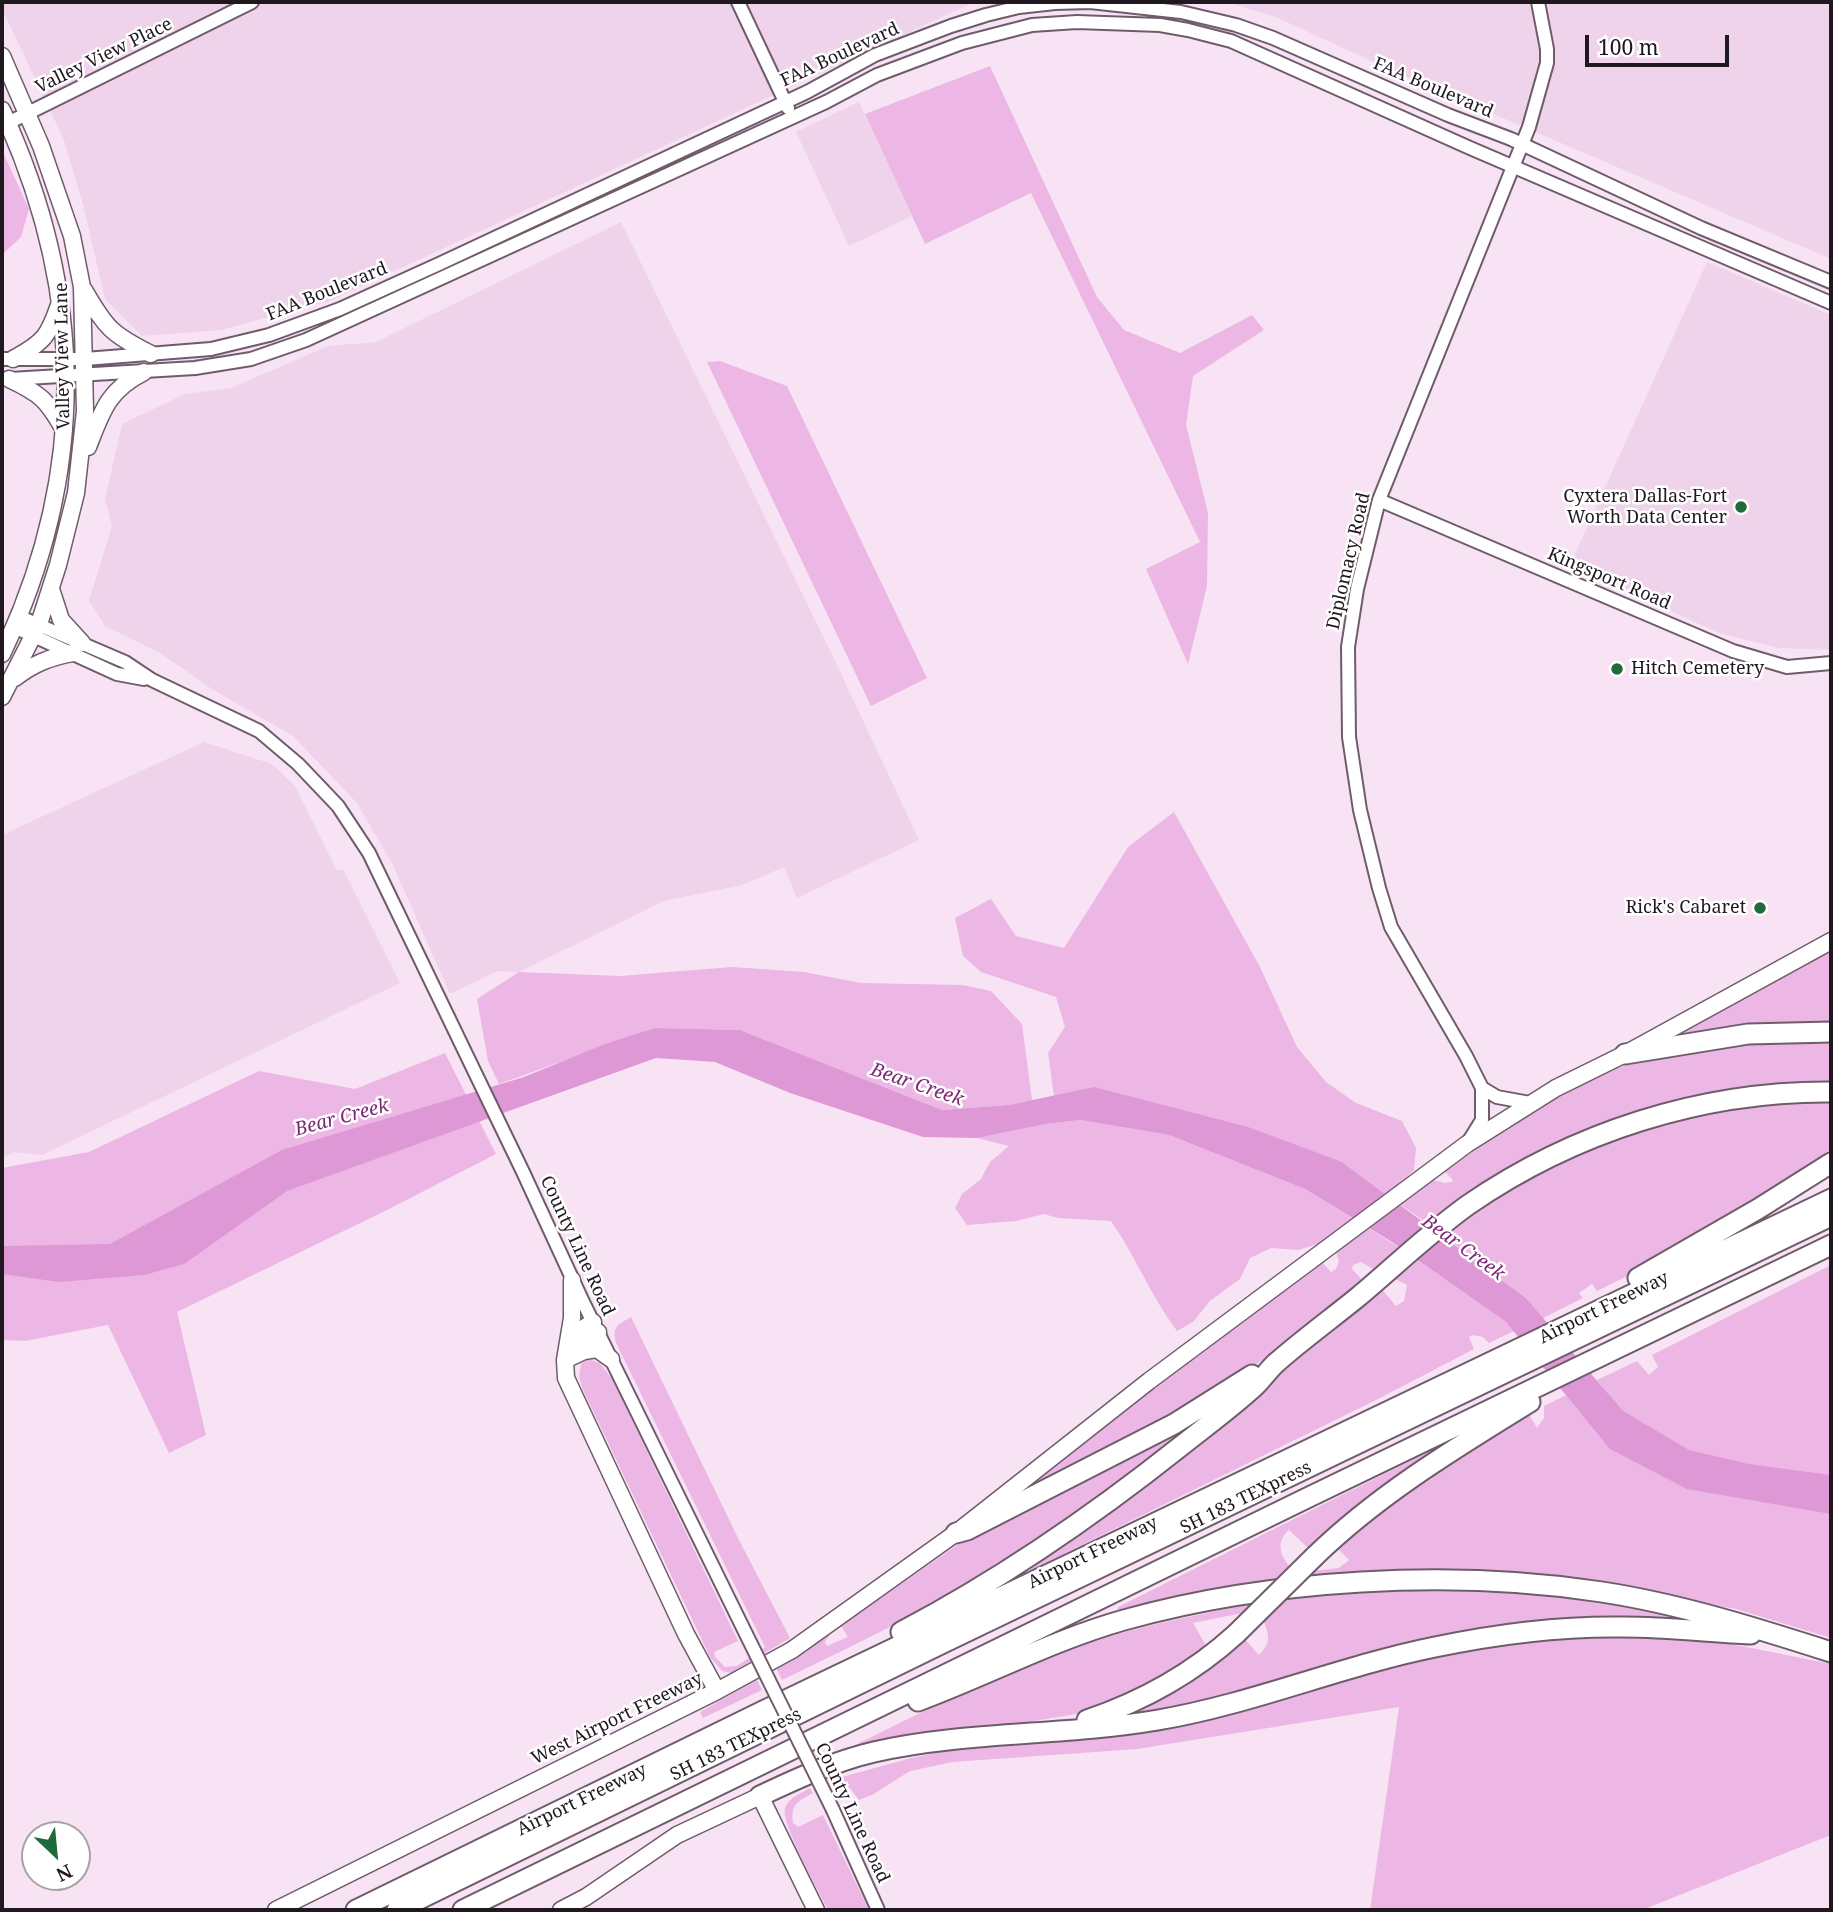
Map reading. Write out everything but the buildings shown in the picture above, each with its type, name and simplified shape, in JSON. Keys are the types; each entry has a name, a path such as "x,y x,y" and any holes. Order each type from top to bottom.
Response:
{"highway":[{"path":"1625,1054 1748,1034 1831,1032"},
{"path":"763,1711 844,1662 965,1597 1037,1552 1165,1459 1255,1386 1275,1363 1466,1206 1532,1166 1581,1142 1652,1117 1737,1098 1831,1092"},
{"path":"1050,1731 1108,1713 1148,1696 1194,1669 1236,1634 1338,1533 1428,1465 1509,1377 1612,1320 1653,1270 1831,1163"},
{"name":"Airport Freeway","path":"356,1910 763,1711 1435,1389 1509,1377 1568,1372 1612,1320 1831,1199"},
{"name":"SH 183 TEXpress","path":"417,1910 1509,1377 1612,1320 1831,1216"},
{"name":"SH 183 TEXpress","path":"1612,1320 1831,1228"},
{"name":"Airport Freeway","path":"1612,1320 1831,1245"},
{"path":"956,1533 967,1530 1174,1424 1251,1375 1275,1363"},
{"name":"Airport Freeway","path":"469,1908 812,1741 1509,1377"},
{"name":"SH 183 TEXpress","path":"397,1910 941,1644 1509,1377"},
{"path":"812,1741 939,1693 1092,1630 1164,1610 1301,1588 1354,1583 1440,1581 1568,1588 1680,1607 1831,1652"},
{"path":"760,1796 836,1764 872,1753 946,1740 1135,1724 1180,1716 1407,1653 1507,1634 1567,1628 1624,1627 1776,1634"}],"main road":[{"name":"Valley View Lane","path":"2,56 66,214 82,287 85,367 85,411 80,469 64,543 36,629 2,697"},
{"name":"Valley View Lane","path":"2,654 35,572 51,517 64,430 66,377 61,300 56,269 39,203 5,117"},
{"path":"82,287 109,329 151,354"},
{"path":"8,359 34,348 47,334 61,300"},
{"path":"80,469 106,402 121,386 144,372"},
{"path":"5,379 32,390 48,403 64,430"},
{"path":"10,681 30,666 77,648 61,620 51,589"},
{"path":"956,1533 1132,1394 1467,1144 1530,1103 1831,941"},
{"path":"572,1280 572,1318 565,1360 566,1378 716,1692"},
{"path":"565,1360 570,1337 595,1327"},
{"path":"565,1360 584,1351 597,1349 611,1359"},
{"name":"West Airport Freeway","path":"276,1910 716,1692 792,1650 956,1533"},
{"path":"561,1910 586,1897 677,1835 760,1796 816,1910"}],"street":[{"name":"Valley View Place","path":"5,117 27,114 252,2"},
{"path":"738,2 793,117"},
{"path":"1077,22 1078,2"},
{"name":"FAA Boulevard","path":"8,359 65,358 95,373 144,372 195,368 251,359 306,341 446,277 579,207 625,178 785,100 807,92 876,55 950,26 1019,7 1078,2 1148,7 1209,17 1273,38 1523,145 1674,215 1831,282"},
{"name":"Diplomacy Road","path":"1467,1144 1482,1120 1482,1088 1391,927 1379,888 1360,810 1349,737 1348,647 1357,589 1379,500 1523,145 1547,63 1538,2"},
{"name":"FAA Boulevard","path":"5,379 66,377 85,367 151,354 211,349 269,335 340,309 439,264 579,207 630,191 793,117 877,75 1001,32 1032,25 1077,22 1160,24 1231,41 1831,303"},
{"path":"1231,41 1236,25"},
{"path":"920,38 930,55"},
{"path":"1372,102 1378,85"},
{"path":"625,178 630,191"},
{"path":"1666,231 1674,215"},
{"path":"439,264 446,277"},
{"path":"1810,294 1818,277"},
{"name":"Kingsport Road","path":"1379,500 1733,651 1787,667 1831,663"},
{"name":"County Line Road","path":"16,621 77,648 117,674 152,680 259,731 298,764 338,806 369,853 523,1172 572,1280 832,1810 878,1910"},
{"path":"1482,1088 1497,1097 1530,1103"}],"shaded area":[{"path":"2,2 974,2 330,301 221,330 142,336 105,299 84,208 64,140 2,9"},
{"path":"1225,2 1831,2 1831,259 1382,66 1276,17"},
{"path":"990,66 1097,297 1124,330 1180,353 1252,315 1264,330 1193,376 1186,425 1208,513 1207,586 1188,664 1146,569 1200,542 1031,193 925,244 865,114"},
{"path":"859,102 912,216 849,246 796,132"},
{"path":"2,150 29,209 21,237 2,255"},
{"path":"621,222 837,665 919,840 797,898 784,867 742,885 664,901 519,972 498,971 450,994 392,863 356,802 293,736 212,689 160,653 105,626 89,601 112,526 105,499 122,424 185,394 231,388 328,346 376,342"},
{"name":"Cyxtera Dallas-Fort Worth Data Center","path":"1707,262 1831,315 1831,650 1779,648 1719,633 1570,565"},
{"path":"720,361 787,386 927,678 871,706 707,362"},
{"path":"204,742 272,764 295,786 337,871 343,869 400,983 42,1155 14,1152 2,1158 2,835"},
{"path":"1174,812 1260,967 1297,1047 1326,1082 1356,1103 1402,1121 1416,1148 1414,1170 1387,1195 1342,1162 1098,1089 1054,1096 1048,1053 1065,1027 1056,997 981,972 963,956 955,918 991,899 1016,936 1064,948 1128,847"},
{"path":"1831,948 1831,1025 1665,1041"},
{"path":"732,967 804,972 861,983 963,985 991,991 1022,1024 1032,1100 1009,1105 942,1110 740,1030 655,1028 499,1084 488,1061 477,999 519,972 620,976"},
{"path":"655,1028 740,1030 942,1110 1009,1105 1094,1087 1248,1127 1342,1162 1526,1298 1623,1411 1689,1450 1748,1464 1831,1475 1831,1514 1687,1489 1610,1449 1506,1322 1392,1242 1305,1189 1169,1135 1080,1120 977,1138 923,1137 790,1093 715,1062 656,1058 287,1191 184,1264 144,1275 59,1282 2,1274 2,1246 110,1244 282,1150 524,1077 605,1044"},
{"path":"1831,1037 1831,1082 1727,1091 1623,1115 1560,1142 1428,1224 1400,1204 1433,1180 1452,1182 1445,1172 1547,1103 1631,1063 1697,1045"},
{"path":"445,1053 496,1154 177,1312 206,1435 169,1453 108,1325 25,1341 2,1340 2,1168 89,1152 259,1071 355,1089"},
{"path":"1831,1101 1831,1157 1658,1261 1597,1291 1592,1284 1579,1293 1583,1298 1543,1318 1526,1298 1443,1236 1534,1177 1580,1154 1626,1136 1723,1111 1775,1104"},
{"path":"1080,1120 1169,1135 1305,1189 1352,1218 1318,1244 1298,1250 1271,1248 1250,1258 1240,1279 1210,1301 1193,1322 1177,1331 1111,1221 1058,1218 1044,1214 1016,1221 967,1225 955,1208 962,1194 981,1179 990,1162 1009,1146 977,1138"},
{"path":"1368,1228 1400,1248 1375,1270 1361,1262 1353,1265 1352,1269 1362,1280 1274,1352 1215,1393 1021,1494 1020,1486 1316,1266 1323,1263 1331,1272 1336,1269 1339,1261 1336,1252"},
{"path":"1416,1259 1506,1322 1514,1331 1489,1343 1483,1337 1472,1335 1469,1337 1474,1349 1025,1573 1112,1512 1381,1288 1396,1306 1404,1301 1407,1285 1393,1278"},
{"path":"1831,1265 1831,1638 1736,1609 1591,1582 1296,1580 1303,1572 1339,1568 1349,1560 1332,1543 1372,1511 1529,1414 1537,1428 1544,1418 1544,1406 1566,1395 1581,1414 1615,1403 1597,1380 1637,1361 1649,1375 1658,1367 1652,1355"},
{"path":"631,1317 739,1540 790,1638 731,1673 722,1671 710,1657 582,1388 579,1376 581,1364 588,1359 600,1363 612,1379 738,1641 714,1652 715,1657 725,1667 737,1666 765,1647 616,1343 617,1327"},
{"path":"1185,1427 1185,1431 1089,1503 990,1571 913,1615 782,1680 776,1668 827,1635 830,1634 825,1642 827,1646 848,1637 841,1626 970,1536"},
{"path":"1460,1436 1378,1491 1308,1548 1289,1530 1282,1539 1281,1549 1291,1568 1279,1581 1117,1612 1118,1607"},
{"path":"1411,1591 1548,1596 1642,1608 1725,1625 1400,1647 1190,1703 1141,1712 1141,1708 1243,1637 1259,1655 1268,1638 1263,1620 1271,1616 1272,1606 1276,1601 1337,1594"},
{"path":"1257,1603 1252,1611 1193,1623 1208,1649 1168,1676 1088,1712 862,1750 859,1743 972,1688 1060,1652 1152,1625"},
{"path":"1580,1635 1712,1640 1831,1664 1831,1835 1642,1910 1370,1910 1399,1707 1137,1749 953,1762 910,1771 859,1800 850,1788 833,1785 831,1780 954,1749 1135,1734 1239,1709 1433,1655 1498,1642"},
{"path":"757,1680 762,1690 703,1718 700,1712"},
{"path":"810,1788 813,1793 799,1801 794,1808 793,1823 798,1827 823,1815 869,1910 828,1910 802,1858 788,1828 785,1808 792,1798"}],"place":[{"name":"Cyxtera Dallas-Fort Worth Data Center","path":"1741,507"},
{"name":"Hitch Cemetery","path":"1617,669"},
{"name":"Rick's Cabaret","path":"1760,908"}],"water label":[{"name":"Bear Creek","path":"917,1085"},
{"name":"Bear Creek","path":"342,1118"},
{"name":"Bear Creek","path":"1463,1248"}]}
